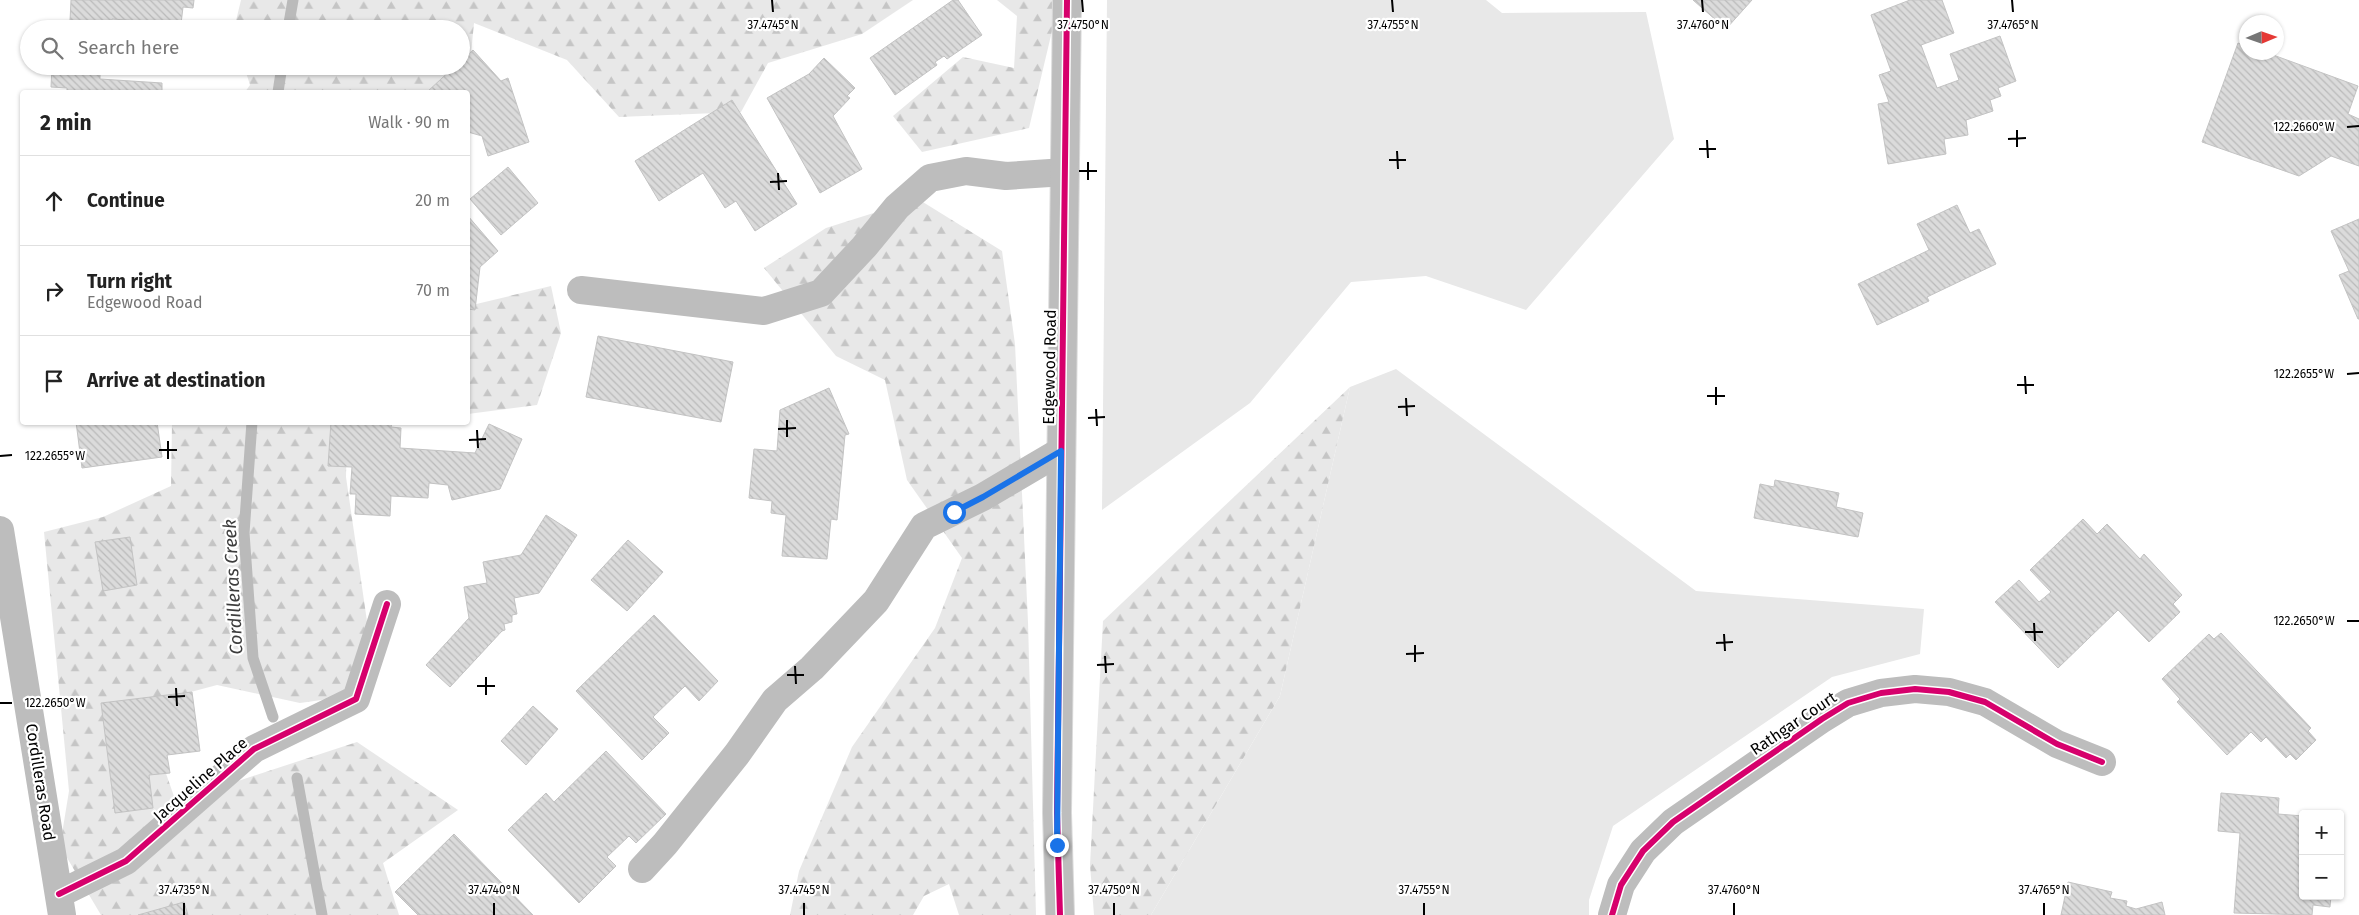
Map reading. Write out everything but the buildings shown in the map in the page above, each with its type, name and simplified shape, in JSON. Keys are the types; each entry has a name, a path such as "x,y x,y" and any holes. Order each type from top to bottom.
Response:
{"street":[{"name":"Edgewood Road","path":"1060,915 1057,813 1067,0"},
{"path":"581,290 764,311 821,293 864,247 897,207 930,178 966,171 1006,176 1065,172"},
{"path":"642,869 665,844 731,761 776,700 812,668 876,601 924,526 983,497 1061,451"},
{"name":"Cordilleras Road","path":"0,530 61,905"},
{"name":"Jacqueline Place","path":"61,905 126,861 254,749 356,699 387,604"},
{"name":"Rathgar Court","path":"1612,915 1621,884 1643,851 1673,822 1848,703 1881,693 1915,689 1949,692 1985,702 2057,744 2102,762"}],"green space":[{"path":"241,0 913,0 862,34 768,63 741,112 619,117 567,60 474,23 470,64 470,20 236,20"},
{"path":"997,0 1052,0 1053,27 1029,128 922,152 893,116 963,57 1014,68 1017,16"},
{"path":"1107,0 1486,0 1502,13 1646,12 1674,139 1526,310 1426,276 1351,282 1250,403 1102,510"},
{"path":"247,75 469,75 468,85 458,90 246,90 250,85"},
{"path":"918,199 1002,251 1015,344 1028,622 1036,915 959,915 949,884 924,896 913,915 790,915 799,871 852,747 935,628 962,558 907,480 885,380 836,356 764,268 826,228"},
{"path":"551,286 561,333 537,405 470,414 470,306"},
{"path":"1396,369 1696,591 1924,609 1920,654 1832,677 1613,826 1589,900 1589,915 1151,915 1280,696 1350,387"},
{"path":"1350,387 1280,696 1151,915 1094,915 1090,865 1103,621"},
{"path":"172,425 347,425 346,477 369,635 357,695 300,703 217,685 142,705 183,822 238,781 357,742 458,810 383,863 399,915 101,915 60,846 69,791 44,532 103,517 171,486"}],"waterway":[{"name":"Cordilleras Creek","path":"290,20 293,0"},
{"name":"Cordilleras Creek","path":"278,90 281,75"},
{"name":"Cordilleras Creek","path":"252,425 244,533 253,658 273,717"},
{"name":"Cordilleras Creek","path":"297,778 322,915"}],"cycle path":[{"path":"1060,915 1057,813 1067,0"},
{"path":"59,894 126,861 254,749 356,699 387,604"},
{"path":"1612,915 1621,885 1643,851 1673,822 1848,703 1881,693 1915,689 1949,692 1985,702 2057,744 2102,762"}],"route":[{"path":"954,512 1061,451 1057,845"}]}
